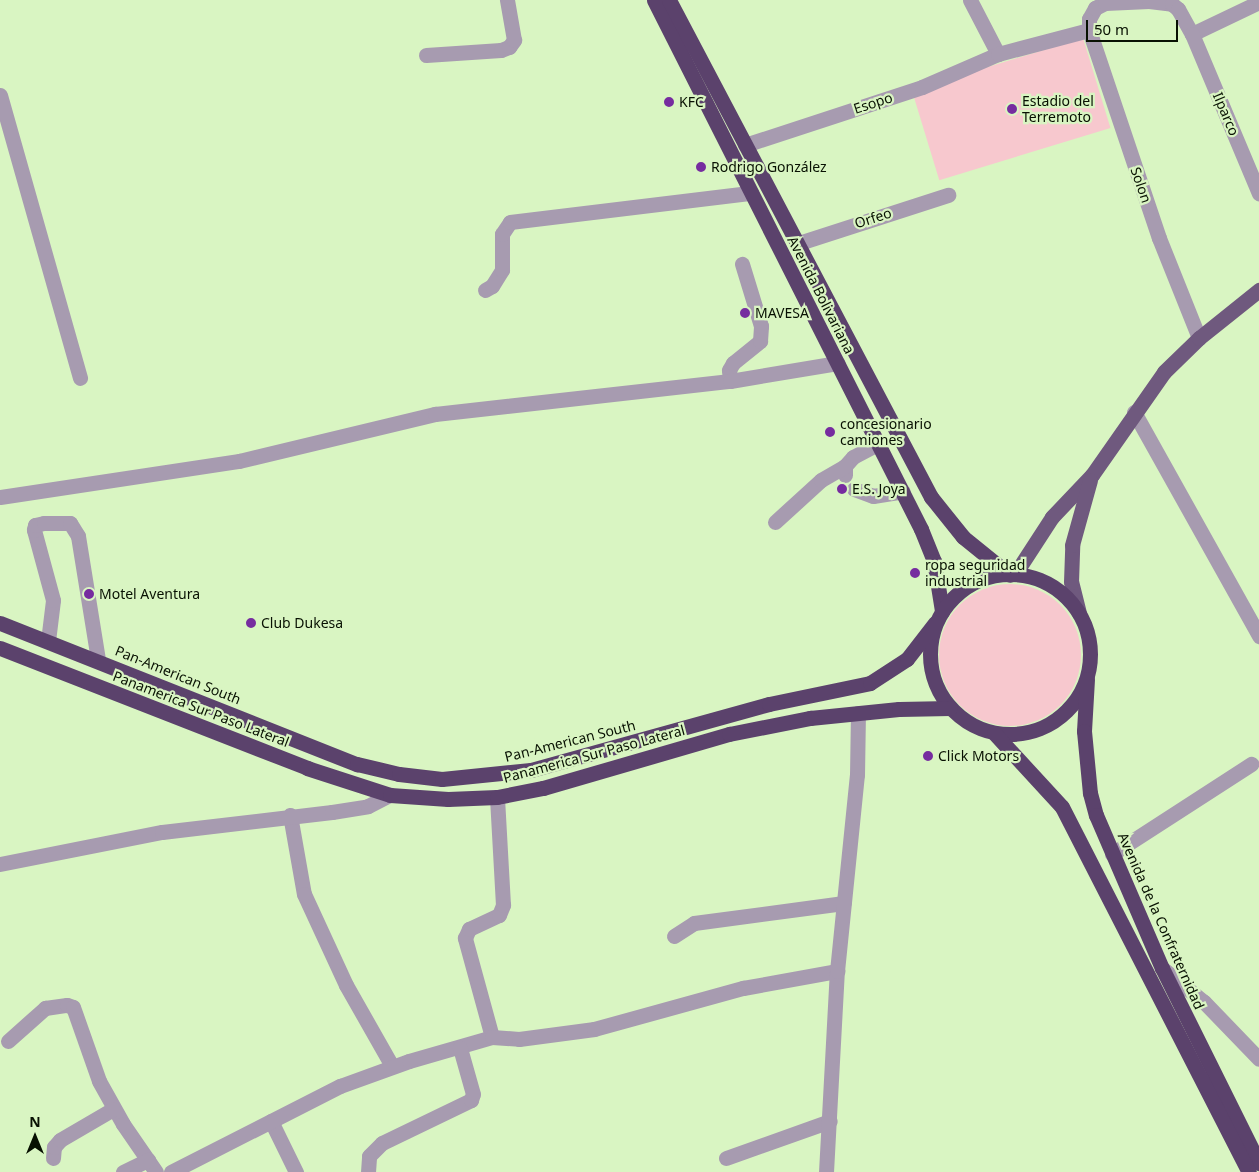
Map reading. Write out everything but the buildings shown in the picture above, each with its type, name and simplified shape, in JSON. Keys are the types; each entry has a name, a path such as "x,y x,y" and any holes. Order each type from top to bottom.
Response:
{"highway":[{"name":"Avenida Bolivariana","path":"654,0 879,443 929,547 939,617"},
{"name":"Avenida Bolivariana","path":"669,0 799,243 931,497 963,537 1012,574"},
{"path":"1012,574 1051,586 1079,613 1090,645 1086,679 1076,699 1054,721 1040,728 1018,734 994,733 978,728 950,708 937,690 930,668 929,645 939,617 957,594 974,582 1012,574"},
{"name":"Pan-American South","path":"0,623 98,660 357,764 399,774 442,778 531,770 769,704 870,683 907,659 939,617"},
{"name":"Panamerica Sur Paso Lateral","path":"0,648 307,768 390,795 448,800 497,797 543,788 729,734 810,718 858,712 950,708"},
{"name":"Avenida de la Confraternidad","path":"1086,679 1084,731 1090,793 1112,854 1162,968 1259,1163"},
{"path":"994,733 1062,807 1248,1172"}],"main road":[{"path":"1012,574 1052,517 1092,475 1134,412 1164,372 1199,338 1259,290"},
{"path":"1079,613 1072,582 1072,545 1092,475"}],"street":[{"path":"426,55 509,47 514,40 507,0"},
{"path":"970,0 998,54"},
{"name":"Ilparco","path":"1089,30 1090,19 1095,8 1105,2 1149,1 1172,4 1192,34 1259,193"},
{"path":"1192,34 1259,2"},
{"name":"Esopo","path":"745,145 922,87 998,54 1089,30"},
{"name":"Solon","path":"1089,30 1159,238 1199,338"},
{"path":"0,95 80,378"},
{"path":"485,290 492,286 502,270 502,234 510,222 751,192"},
{"name":"Orfeo","path":"799,243 948,195"},
{"path":"730,381 729,370 733,363 747,354 760,341 761,326 742,264"},
{"path":"0,497 238,461 435,414 730,381 837,363"},
{"path":"1134,412 1259,636"},
{"path":"775,522 821,480 845,470 853,456 879,443"},
{"path":"854,489 872,496 903,491"},
{"path":"48,641 53,600 34,530 36,525 44,523 70,522 78,536 98,660"},
{"path":"826,1172 836,971 857,775 858,712"},
{"path":"1112,854 1251,764"},
{"path":"0,864 162,832 368,806 390,795"},
{"path":"492,1036 465,938 469,929 499,915 503,905 497,797"},
{"path":"290,816 304,894 346,985 392,1066"},
{"path":"674,936 694,923 704,921 844,903"},
{"path":"1162,968 1204,1002 1259,1059"},
{"path":"171,1172 258,1130 271,1121 340,1086 392,1066 460,1048 492,1036 518,1039 580,1032 743,988 836,971"},
{"path":"8,1041 45,1008 60,1005 73,1007 99,1081 113,1109 152,1166 123,1172"},
{"path":"368,1172 369,1156 382,1143 471,1100 473,1094 460,1048"},
{"path":"53,1158 60,1140 113,1109"},
{"path":"271,1121 296,1172"},
{"path":"726,1158 830,1121"}],"shaded area":[{"name":"Estadio del Terremoto","path":"1083,38 1110,128 939,180 912,90"},
{"path":"1010,584 1024,585 1037,590 1049,596 1060,605 1069,616 1075,628 1080,641 1080,669 1075,682 1069,694 1060,705 1049,714 1037,720 1024,725 1010,726 996,725 983,720 971,714 960,705 951,694 945,682 940,669 939,655 940,641 945,628 951,616 960,605 971,596 983,590 996,585"}],"place":[{"name":"KFC","path":"669,102"},
{"name":"Estadio del Terremoto","path":"1012,109"},
{"name":"Rodrigo González","path":"701,167"},
{"name":"MAVESA","path":"745,313"},
{"name":"concesionario camiones","path":"830,432"},
{"name":"E.S. Joya","path":"842,489"},
{"name":"ropa seguridad industrial","path":"915,573"},
{"name":"Motel Aventura","path":"89,594"},
{"name":"Club Dukesa","path":"251,623"},
{"name":"Click Motors","path":"928,756"}]}
